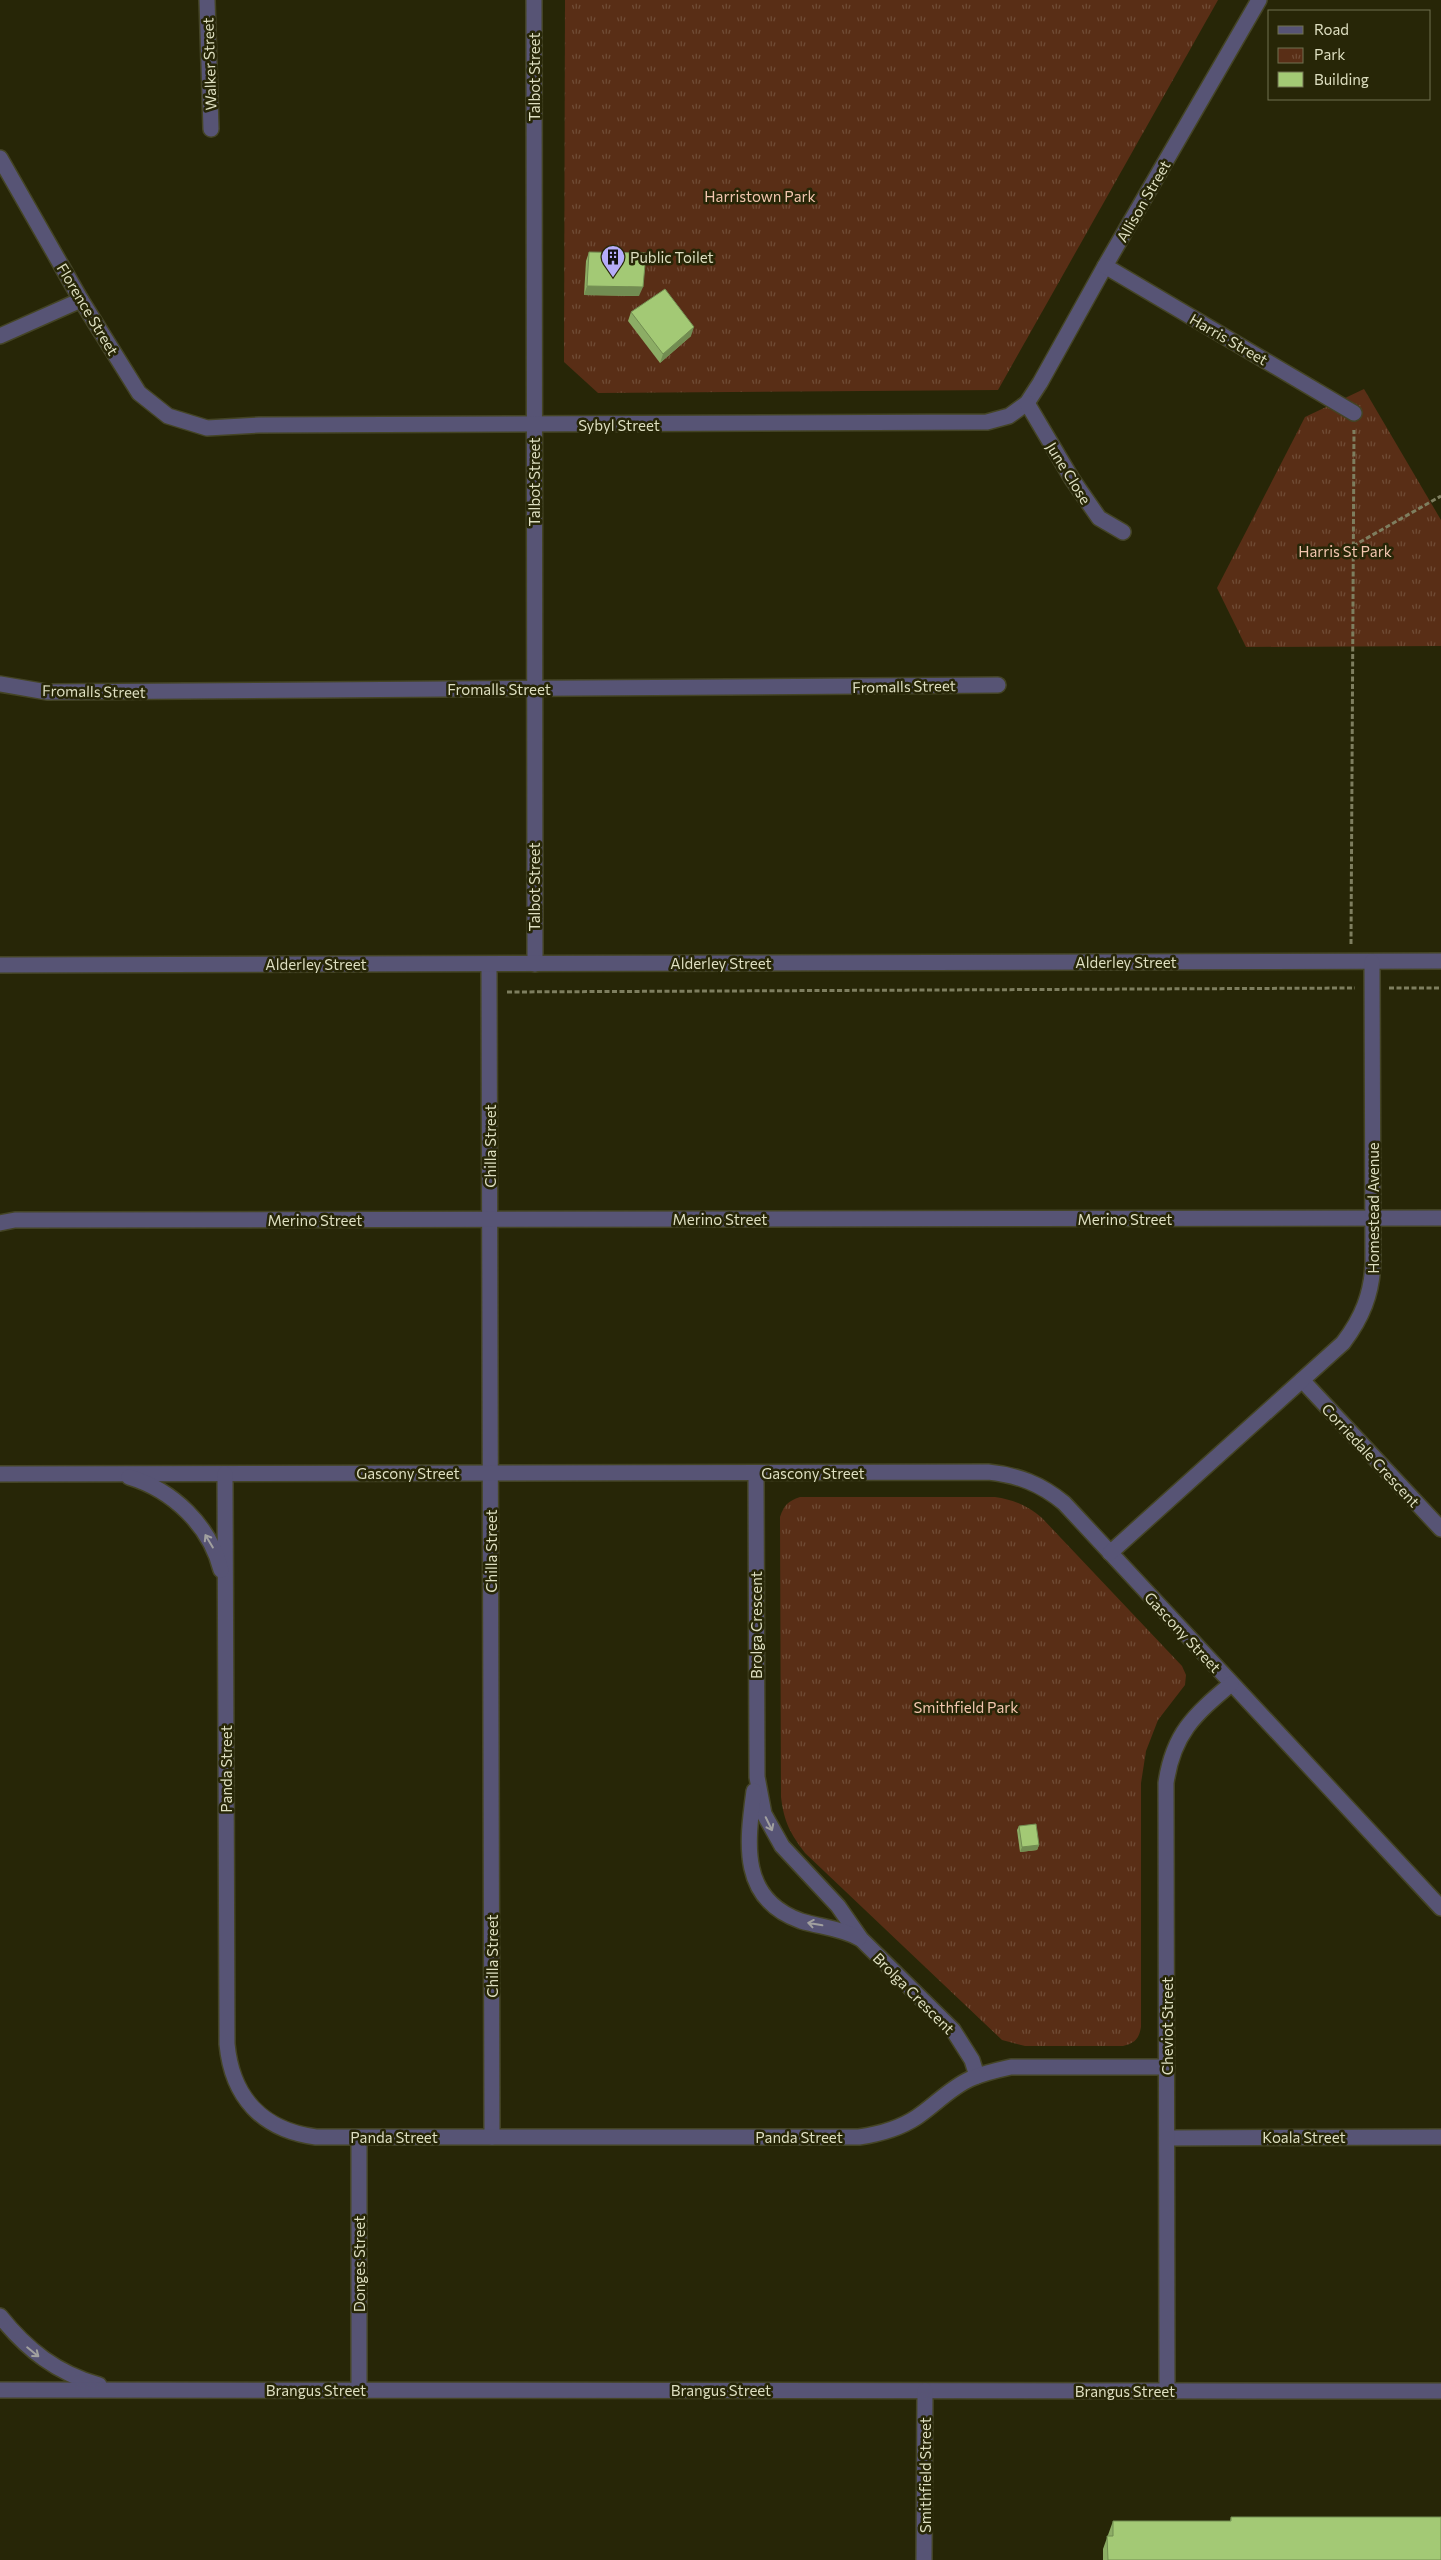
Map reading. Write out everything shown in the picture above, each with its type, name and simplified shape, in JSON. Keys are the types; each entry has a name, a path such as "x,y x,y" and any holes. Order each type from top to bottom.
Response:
{"street":[{"name":"Walker Street","path":"207,0 211,128"},
{"name":"Talbot Street","path":"534,0 535,964"},
{"name":"Allison Street","path":"1027,403 1052,364 1105,266 1259,0"},
{"name":"Florence Street","path":"0,158 82,300 140,393 168,416 207,428"},
{"name":"Harris Street","path":"1105,266 1354,412"},
{"path":"0,336 82,300"},
{"name":"Sybyl Street","path":"207,428 259,425 534,426 987,422 1009,416 1027,403"},
{"name":"June Close","path":"1027,403 1072,480 1099,518 1123,532"},
{"name":"Fromalls Street","path":"0,684 47,692 998,685"},
{"name":"Alderley Street","path":"0,965 1441,961"},
{"name":"Homestead Avenue","path":"1110,1553 1343,1343 1364,1312 1372,1279 1372,962"},
{"name":"Chilla Street","path":"489,964 492,2137"},
{"name":"Merino Street","path":"0,1223 15,1220 1441,1218"},
{"name":"Corriedale Crescent","path":"1302,1380 1441,1529"},
{"name":"Gascony Street","path":"0,1474 756,1473 1006,1474 1023,1478 1052,1493 1441,1908"},
{"name":"Brolga Crescent","path":"756,1473 756,1777 748,1842 751,1869 765,1895 786,1914 813,1924 839,1929 861,1939"},
{"path":"119,1474 158,1489 191,1515 214,1548 225,1586"},
{"name":"Panda Street","path":"225,1474 229,2061 237,2084 250,2104 272,2124 301,2135 359,2138 859,2137 886,2132 902,2126 957,2086 977,2076 1012,2067 1167,2067"},
{"name":"Cheviot Street","path":"1167,2391 1166,1783 1174,1747 1191,1720 1231,1684"},
{"name":"Brolga Crescent","path":"756,1777 764,1814 772,1832 782,1846 838,1906 861,1939 953,2030 972,2060 977,2076"},
{"name":"Koala Street","path":"1167,2138 1441,2137"},
{"name":"Donges Street","path":"359,2138 359,2390"},
{"path":"0,2316 29,2349 64,2372 104,2386 124,2390"},
{"name":"Brangus Street","path":"0,2390 1441,2391"},
{"name":"Smithfield Street","path":"924,2560 925,2390"}],"path":[{"path":"1351,962 1354,412"},
{"path":"1353,546 1441,496"},
{"path":"490,992 1441,988"}],"green space":[{"name":"Harristown Park","path":"565,0 1218,0 998,390 598,393 564,362"},
{"name":"Harris St Park","path":"1364,389 1441,520 1441,646 1246,647 1217,588 1305,417"},
{"name":"Smithfield Park","path":"800,1497 995,1497 1020,1504 1042,1518 1182,1666 1186,1675 1185,1685 1158,1720 1146,1751 1141,1783 1141,2027 1138,2037 1133,2042 1123,2046 1025,2046 1002,2040 805,1853 795,1839 786,1820 781,1797 780,1517 787,1504"}],"building":[{"name":"Public Toilet","path":"589,252 646,253 643,287 587,286"},
{"path":"665,289 694,327 663,354 631,312"},
{"path":"1036,1824 1039,1845 1022,1847 1019,1826"},
{"path":"1231,2517 1441,2517 1441,2560 1108,2560 1107,2536 1113,2536 1113,2521 1231,2521"}],"place":[{"name":"Public Toilet","path":"613,278"}]}
